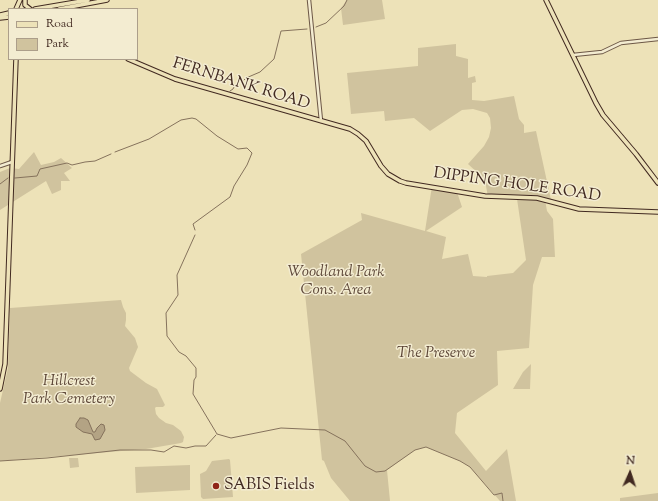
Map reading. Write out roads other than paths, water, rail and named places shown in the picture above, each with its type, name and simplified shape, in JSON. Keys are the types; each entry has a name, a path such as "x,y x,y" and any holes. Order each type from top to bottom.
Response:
{"main road":[{"path":"41,8 88,0"},
{"path":"69,8 106,0"},
{"path":"546,0 603,115 658,183"},
{"path":"0,389 5,364 15,60"},
{"name":"FERNBANK ROAD","path":"130,60 175,79 348,129"},
{"name":"DIPPING HOLE ROAD","path":"348,129 358,134 366,141 377,160 388,174 406,183 485,196 537,198 584,209 658,212"}],"street":[{"path":"309,0 321,121"},
{"path":"572,55 602,52 621,43 658,39"},
{"path":"0,166 12,162"}],"waterway":[{"path":"316,27 326,23 344,6 347,0"},
{"path":"230,91 237,86 239,81 243,81 246,78 260,72 274,59 281,31 307,29"},
{"path":"115,152 149,139 181,120 192,118 196,119 217,136 238,149 247,148 252,153 247,165 234,186 230,197 193,224 195,230"},
{"path":"15,178 37,176 40,169 67,163 72,165 95,161 111,154"},
{"path":"0,184 8,178"},
{"path":"195,235 177,275 178,295 166,313 167,336 179,352 186,356 196,368 193,394 217,434 231,438 281,428 325,430 345,441 365,466 376,472 385,471 415,450 426,447 460,461 470,467 494,495 502,493 503,501"},
{"path":"0,461 47,458 120,450 151,450 164,452 174,446 186,448 206,446 216,435"}],"place":[{"name":"SABIS Fields","path":"216,486"}],"park label":[{"name":"Woodland Park Cons. Area","path":"336,282"},
{"name":"The Preserve","path":"436,354"},
{"name":"Hillcrest Park Cemetery","path":"69,391"}]}
